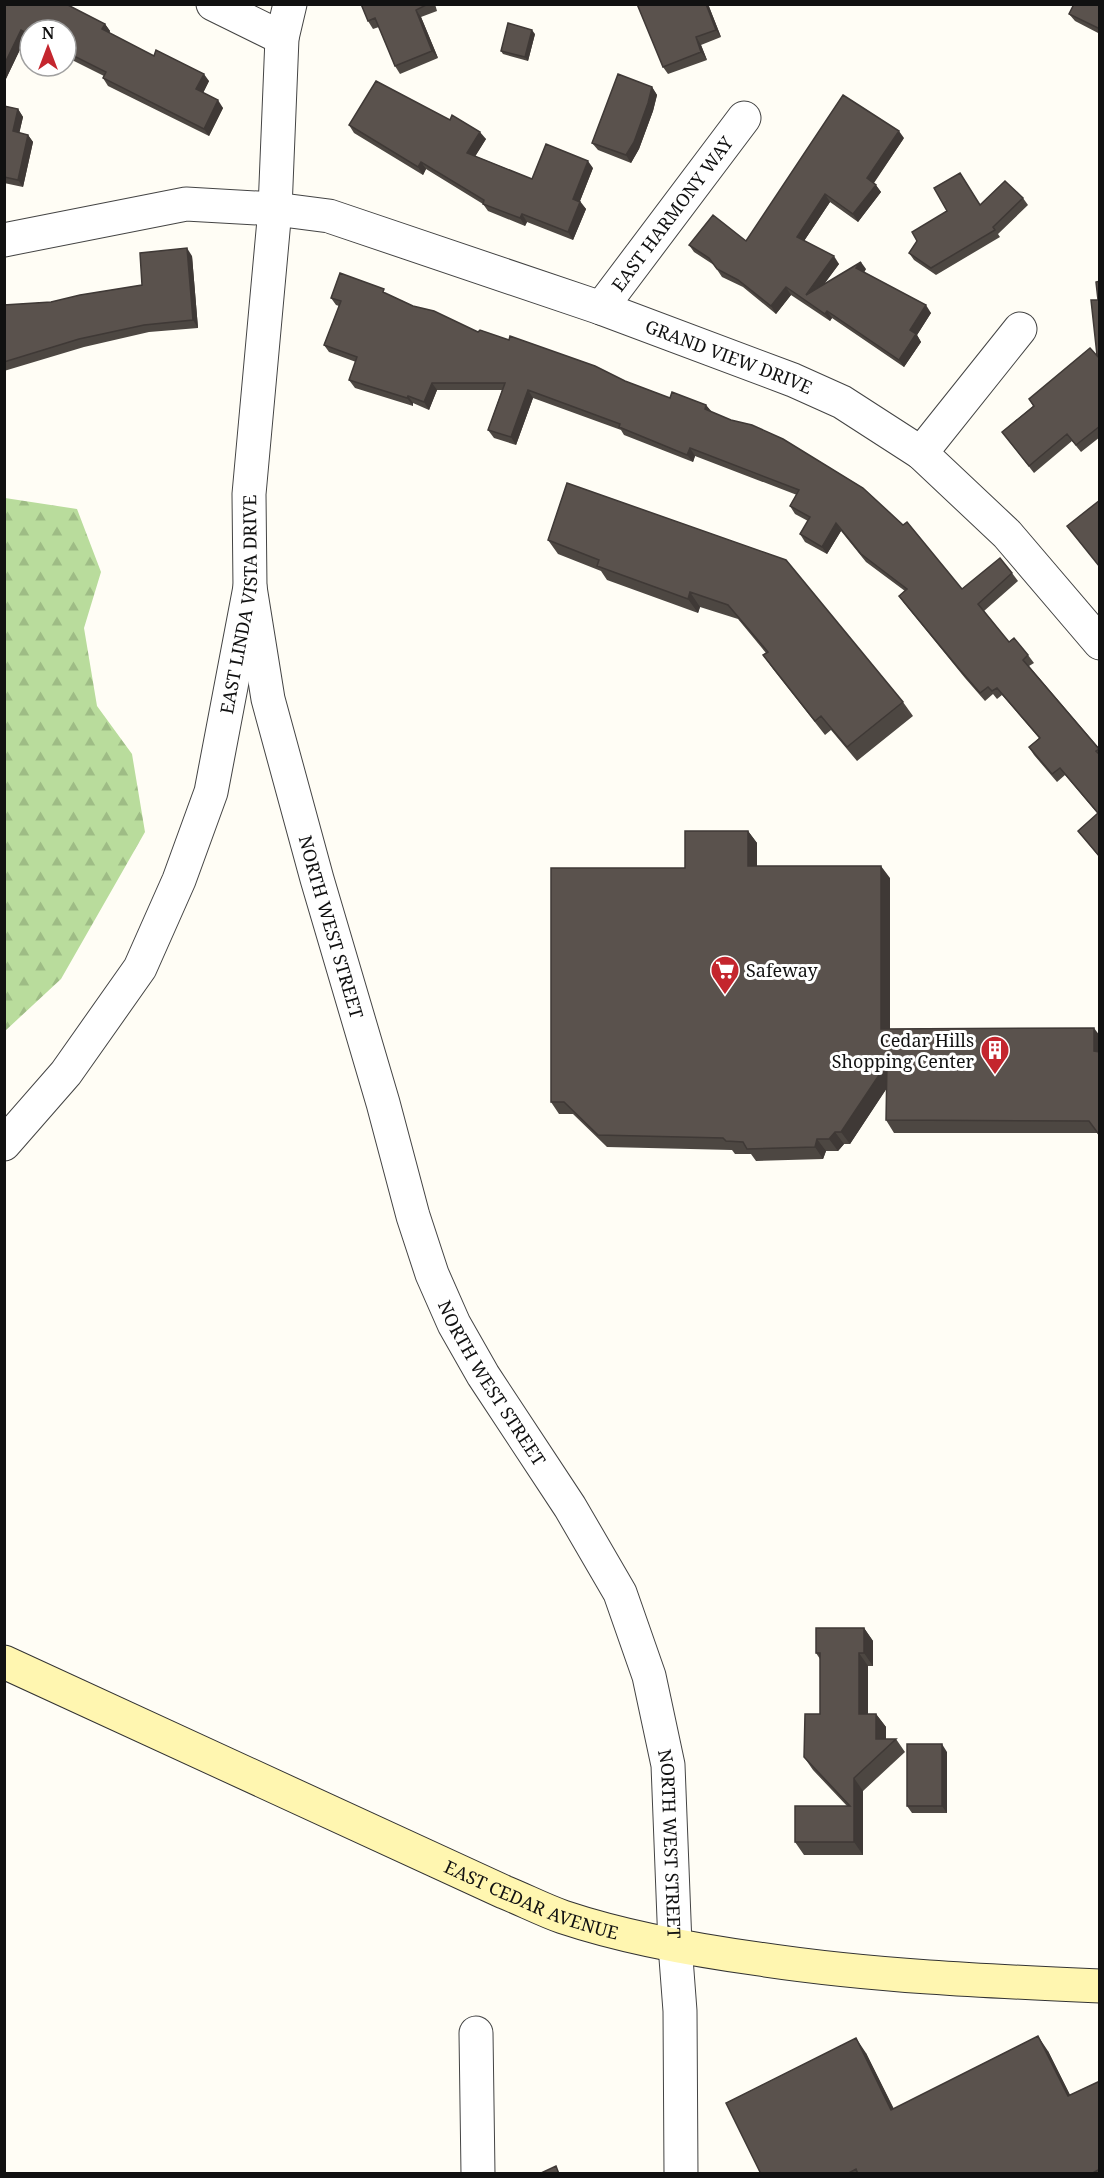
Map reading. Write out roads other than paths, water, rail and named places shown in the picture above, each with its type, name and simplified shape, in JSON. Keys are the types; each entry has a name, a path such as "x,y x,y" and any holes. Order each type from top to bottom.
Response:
{"main road":[{"name":"EAST CEDAR AVENUE","path":"4,1662 563,1917 675,1945 826,1969 918,1977 1100,1986"}],"street":[{"path":"213,4 282,38"},
{"name":"EAST LINDA VISTA DRIVE","path":"4,1144 66,1073 140,968 179,880 211,792 250,587 249,494 275,209 282,38 290,4"},
{"name":"EAST HARMONY WAY","path":"601,308 744,118"},
{"name":"GRAND VIEW DRIVE","path":"4,240 186,204 275,209 329,216 601,308 773,372 842,402 921,453 1006,534 1100,643"},
{"path":"921,453 1020,329"},
{"name":"NORTH WEST STREET","path":"250,587 268,699 413,1216 432,1274 454,1324 483,1375 570,1507 620,1593 649,1676 668,1765 680,2011 681,2174"},
{"path":"476,2032 478,2174"}],"place":[{"name":"Safeway","path":"725,996"},
{"name":"Cedar Hills Shopping Center","path":"995,1076"}]}
